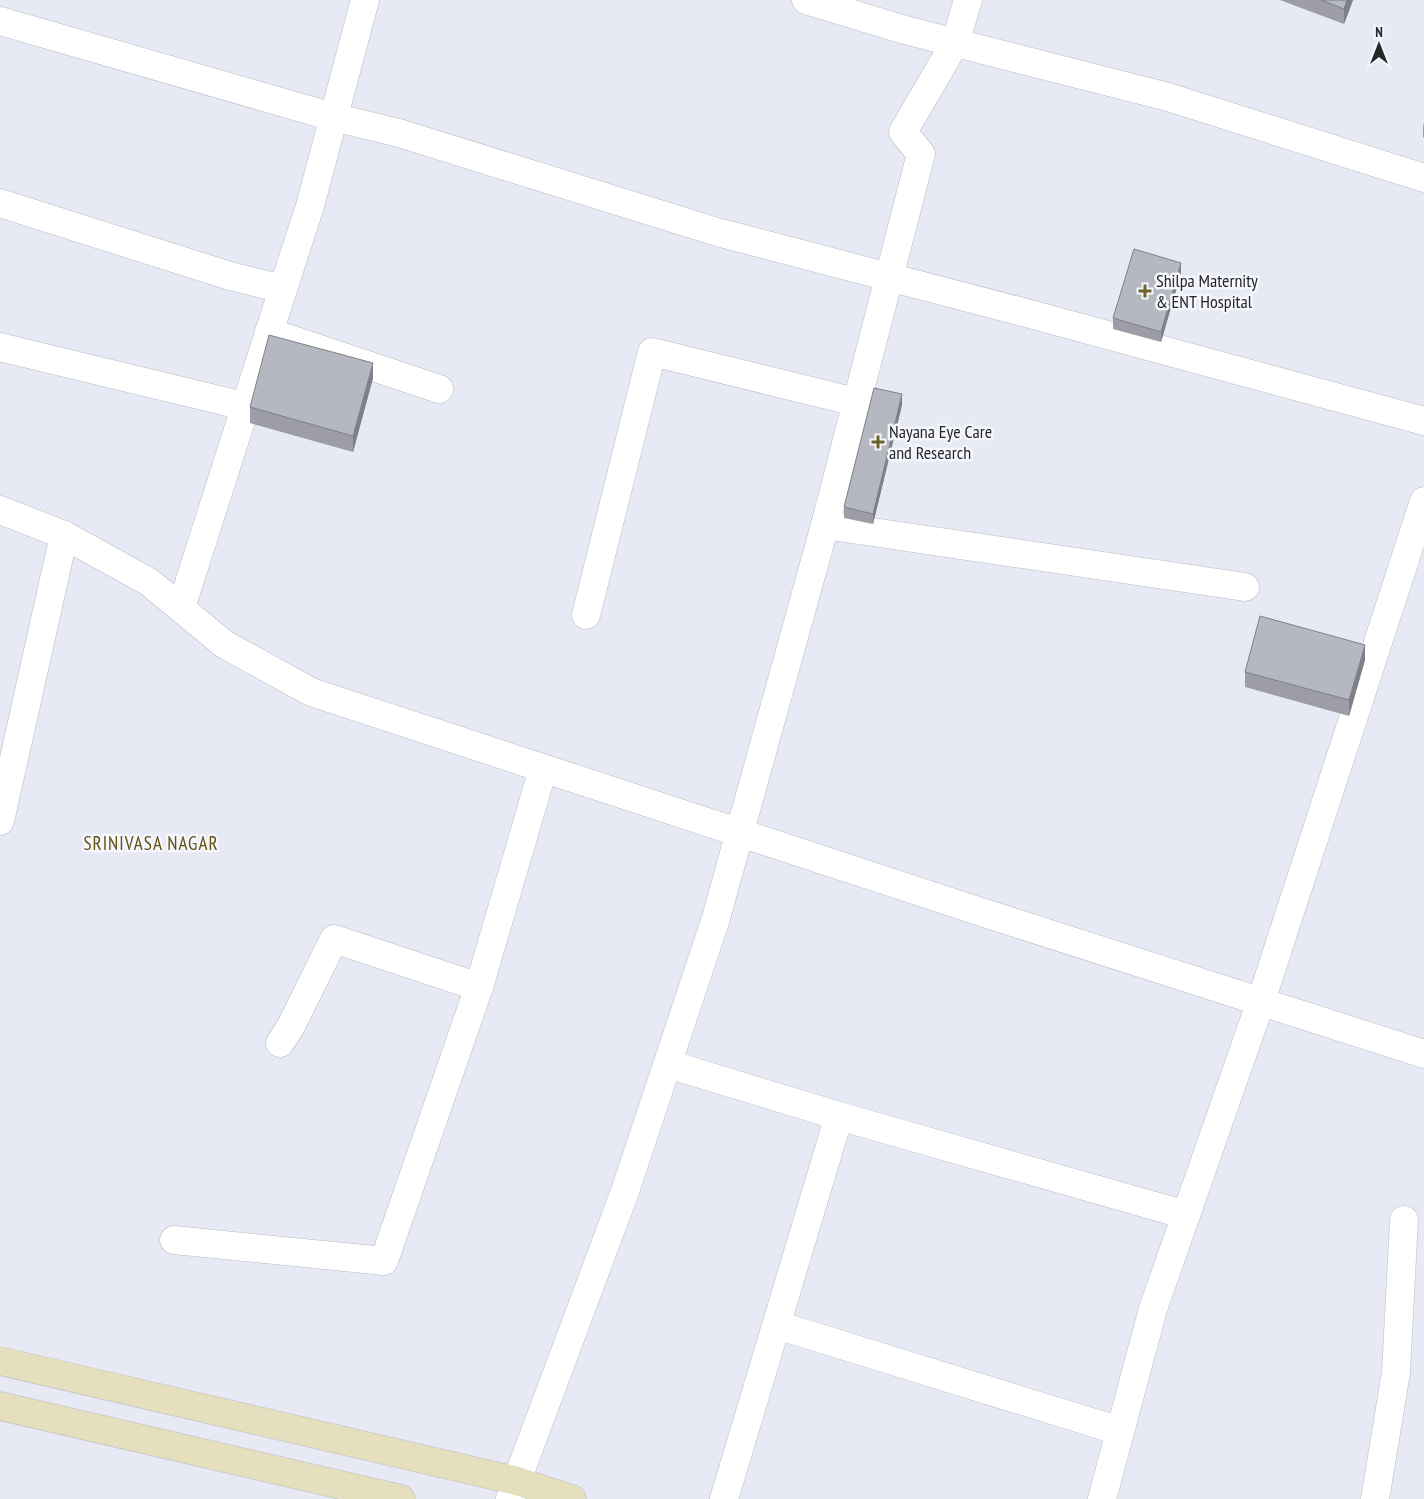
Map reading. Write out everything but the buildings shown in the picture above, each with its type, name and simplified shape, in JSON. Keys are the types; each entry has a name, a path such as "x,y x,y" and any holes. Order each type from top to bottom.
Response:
{"street":[{"path":"181,608 244,406 310,206 365,0"},
{"path":"806,0 905,30 1168,97 1424,178"},
{"path":"513,1490 621,1203 716,918 826,525 856,402 922,154 903,132 955,42 968,0"},
{"path":"0,21 333,117 398,133 717,232 1424,421"},
{"path":"0,203 230,276 283,289"},
{"path":"268,332 439,389"},
{"path":"0,348 244,406"},
{"path":"586,615 652,352 856,402"},
{"path":"1102,1499 1153,1309 1261,1001 1424,501"},
{"path":"0,510 64,535 149,582 224,644 311,692 1424,1054"},
{"path":"826,525 1245,587"},
{"path":"0,822 64,535"},
{"path":"174,1240 384,1261 479,987 543,769"},
{"path":"280,1043 291,1026 334,939 479,987"},
{"path":"668,1064 839,1116 1186,1215"},
{"path":"724,1499 839,1116"},
{"path":"1376,1499 1396,1372 1404,1220"},
{"path":"777,1325 1120,1431"},
{"path":"0,1361 513,1490 572,1499"},
{"path":"0,1406 401,1499"}],"place":[{"name":"Shilpa Maternity & ENT Hospital","path":"1145,291"},
{"name":"Nayana Eye Care and Research","path":"878,442"}],"district":[{"name":"SRINIVASA NAGAR","path":"151,843"}]}
